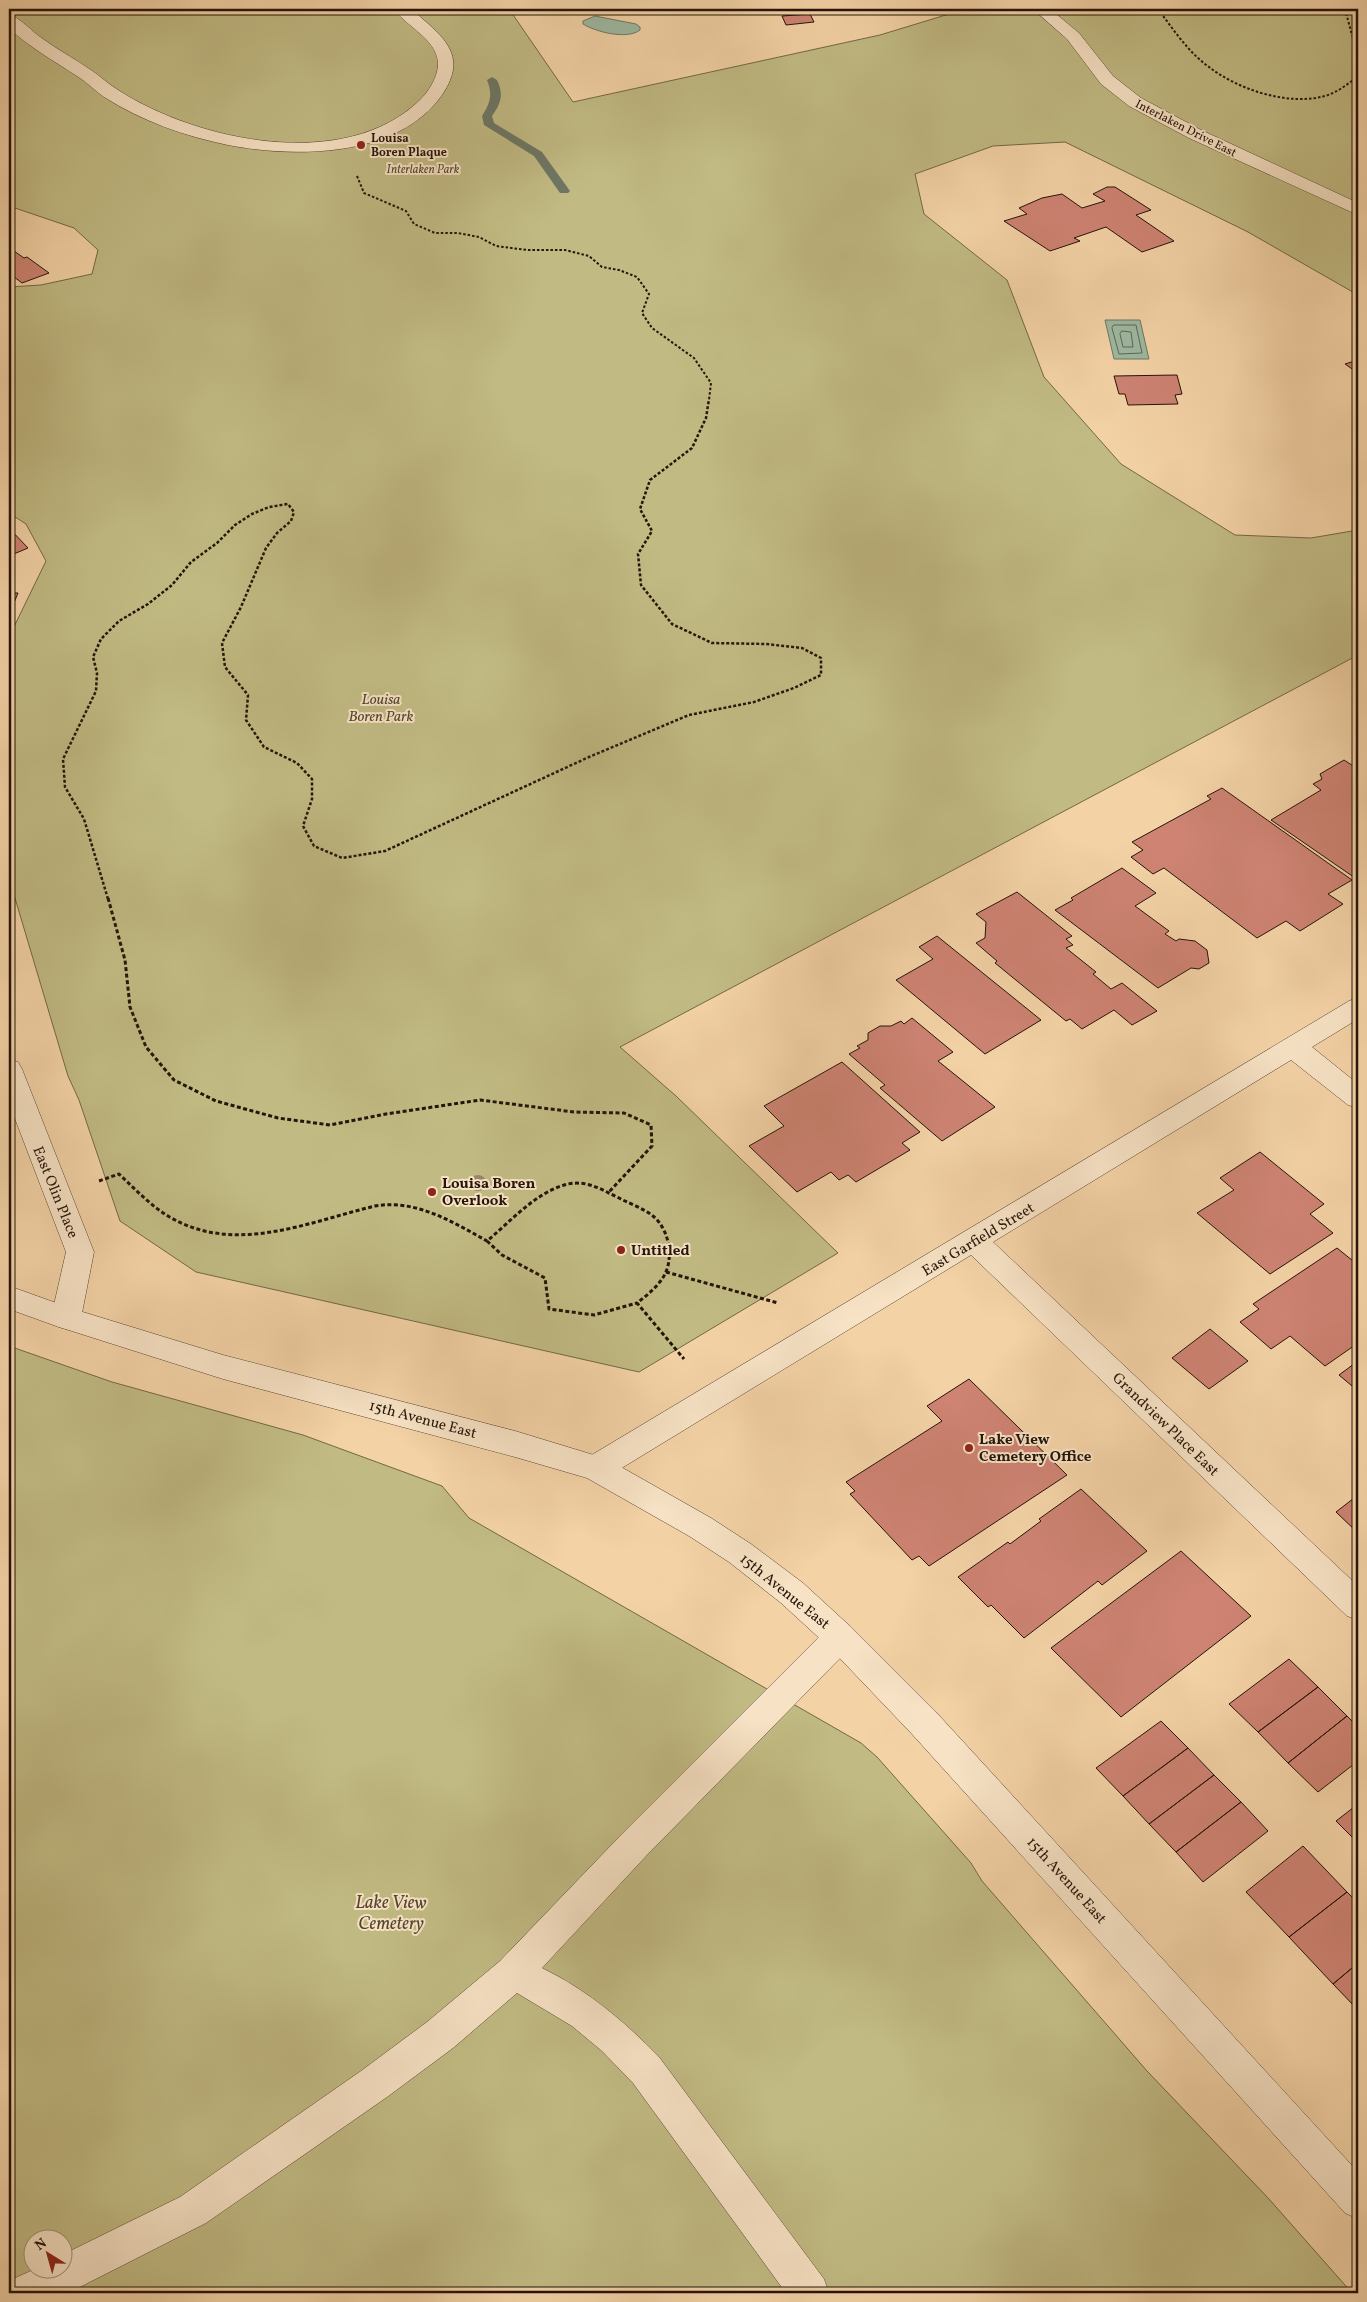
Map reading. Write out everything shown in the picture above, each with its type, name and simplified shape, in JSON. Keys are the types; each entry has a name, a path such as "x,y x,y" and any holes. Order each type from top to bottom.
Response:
{"street":[{"path":"9,20 36,44 138,110 181,127 212,136 280,146 311,147 343,143 386,130 420,112 431,100 446,72 444,53 432,38 402,9"},
{"name":"Interlaken Drive East","path":"1041,9 1073,36 1107,80 1136,102 1203,138 1358,210"},
{"name":"East Garfield Street","path":"596,1468 1358,1007"},
{"path":"1293,1046 1358,1098"},
{"name":"East Olin Place","path":"9,1069 80,1252 66,1318"},
{"name":"Grandview Place East","path":"974,1241 1358,1606"},
{"name":"15th Avenue East","path":"9,1297 66,1318 223,1367 515,1444 596,1468 700,1527 740,1553 792,1593 840,1636 923,1722 1358,2200"},
{"path":"27,2293 194,2210 374,2084 440,2035 513,1973 634,1845 840,1636"},
{"path":"513,1973 558,1995 588,2014 621,2043 646,2070 810,2293"}],"path":[{"path":"1158,9 1186,45 1209,66 1236,83 1273,96 1304,99 1334,94 1352,83 1358,76"},
{"path":"1345,9 1352,36 1358,47"},
{"path":"343,143 364,193 406,211 414,224 435,233 458,233 480,237 496,246 527,250 565,250 589,256 602,267 619,270 637,277 650,294 642,313 652,328 694,358 712,383 706,418 692,448 650,480 640,510 652,531 638,554 641,585 672,624 712,643 766,644 802,648 821,658 821,675 794,688 754,702 690,714 589,757 385,851 342,858 314,846 304,826 312,800 312,779 296,763 264,746 246,720 248,695 225,667 222,643 242,607 266,548 277,533 290,521 294,512 288,504 269,507 252,514 235,525 217,543 191,562 172,585 148,604 119,621 101,639 93,657 97,673 96,691 63,759 65,787 84,819 95,851 125,960 130,1007 146,1047 174,1080 216,1101 278,1118 330,1125 386,1114 480,1100 574,1112 624,1113 651,1125 652,1146 608,1193"},
{"path":"96,1182 119,1174 133,1189 165,1213 194,1228 219,1236 254,1236 289,1231 368,1208 399,1203 446,1219 487,1241 502,1254 545,1278 549,1310 594,1315 637,1302 654,1289 666,1272 668,1244 659,1222 646,1211 592,1185 579,1183 557,1188 536,1200 487,1241"},
{"path":"666,1272 778,1303"},
{"path":"637,1302 684,1359"}],"green space":[{"name":"Louisa Boren Park","path":"9,9 509,9 573,102 880,35 949,14 1000,12 1021,9 1358,9 1358,295 1248,232 1065,142 993,146 915,174 924,214 1007,280 1044,377 1121,464 1235,535 1311,538 1358,530 1358,655 620,1047 676,1096 838,1253 639,1372 196,1272 120,1221 79,1100 68,1076 9,878 9,637 46,561 26,524 9,513 9,287 41,285 92,274 98,250 74,228 9,206"},
{"name":"Lake View Cemetery","path":"9,1346 112,1382 303,1435 442,1486 469,1518 861,1743 877,1757 971,1863 982,1881 1147,2071 1269,2199 1352,2293 9,2293"}],"water":[{"path":"595,16 636,24 640,27 640,30 620,35 596,30 583,24 583,21"},
{"path":"1105,320 1140,320 1149,359 1114,359"}],"building":[{"path":"810,14 814,22 786,25 782,16"},
{"path":"1107,187 1115,187 1151,210 1136,215 1174,241 1142,252 1106,227 1074,238 1080,241 1050,251 1004,221 1027,214 1019,208 1042,198 1062,194 1082,208 1105,201 1093,194"},
{"path":"14,251 24,258 27,257 49,273 22,283 9,273 9,253"},
{"path":"1358,360 1358,373 1345,364"},
{"path":"1177,375 1182,394 1175,395 1178,404 1128,405 1125,394 1119,394 1114,376"},
{"path":"9,528 28,548 9,556"},
{"path":"9,593 18,593 9,615"},
{"path":"1344,760 1358,769 1358,813 1355,815 1358,817 1358,880 1271,820 1321,790 1313,784 1322,779 1320,774"},
{"path":"1222,788 1352,880 1328,894 1343,904 1300,931 1286,921 1257,938 1164,868 1153,874 1131,857 1143,850 1132,842 1211,799 1207,796"},
{"path":"1122,868 1156,893 1135,906 1169,931 1165,934 1176,941 1179,939 1195,941 1207,950 1209,963 1199,969 1191,968 1158,988 1055,910 1073,900 1071,898"},
{"path":"1017,892 1072,936 1066,939 1073,945 1066,948 1096,972 1093,974 1111,989 1122,983 1157,1011 1132,1025 1114,1010 1082,1029 1070,1019 1066,1021 995,963 997,961 976,943 985,938 986,922 976,914"},
{"path":"937,936 1041,1020 985,1054 896,980 933,959 919,947"},
{"path":"912,1018 953,1052 938,1061 995,1107 942,1141 880,1088 885,1085 849,1054 860,1048 857,1046 868,1040 868,1033 880,1026 891,1026 901,1021 904,1024"},
{"path":"842,1062 920,1132 902,1143 910,1150 856,1182 848,1175 839,1180 831,1172 797,1192 749,1146 784,1126 764,1106"},
{"path":"1260,1152 1324,1204 1310,1214 1333,1233 1270,1274 1197,1213 1234,1190 1220,1178"},
{"path":"1337,1248 1358,1265 1358,1343 1325,1366 1290,1336 1271,1349 1240,1322 1259,1309 1253,1304"},
{"path":"1210,1329 1248,1361 1209,1389 1172,1358"},
{"path":"1358,1361 1358,1391 1339,1375"},
{"name":"Lake View Cemetery Office","path":"969,1379 1067,1475 929,1566 919,1556 912,1560 850,1494 855,1491 846,1482 942,1421 927,1406"},
{"path":"1081,1489 1147,1551 1102,1585 1098,1581 1024,1638 991,1605 988,1607 958,1577 1008,1542 1010,1544 1041,1521 1039,1519"},
{"path":"1358,1495 1358,1533 1336,1512"},
{"path":"1181,1551 1251,1616 1121,1717 1051,1648"},
{"path":"1289,1659 1318,1687 1258,1732 1229,1704"},
{"path":"1318,1687 1347,1716 1288,1763 1258,1732"},
{"path":"1347,1716 1358,1727 1358,1761 1318,1792 1288,1763"},
{"path":"1161,1721 1188,1748 1123,1796 1096,1768"},
{"path":"1188,1748 1214,1775 1149,1824 1123,1796"},
{"path":"1214,1775 1241,1802 1176,1852 1149,1824"},
{"path":"1241,1802 1268,1831 1203,1882 1176,1852"},
{"path":"1358,1804 1358,1843 1336,1821"},
{"path":"1303,1846 1347,1892 1289,1937 1246,1892"},
{"path":"1347,1892 1358,1903 1358,1963 1333,1984 1289,1937"},
{"path":"1358,1963 1358,2010 1333,1984"}],"waterway":[{"path":"492,80 497,95 487,116 489,125 538,154 564,191"}],"place":[{"name":"Louisa Boren Plaque","path":"361,145"},
{"name":"Louisa Boren Overlook","path":"432,1192"},
{"name":"Untitled","path":"621,1250"},
{"name":"Lake View Cemetery Office","path":"969,1448"}],"park label":[{"name":"Interlaken Park","path":"423,169"}]}
